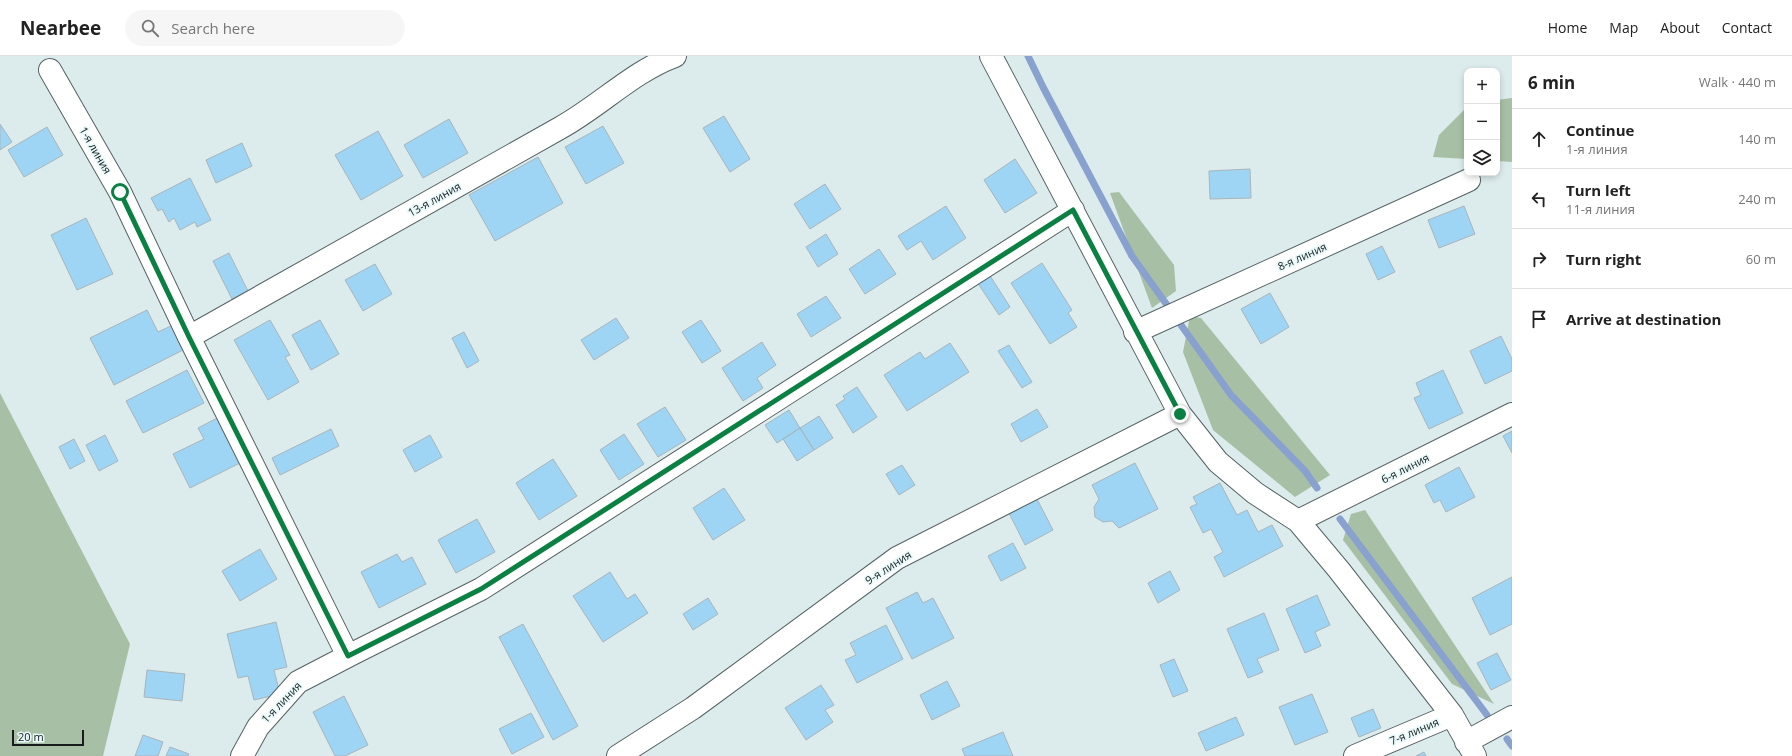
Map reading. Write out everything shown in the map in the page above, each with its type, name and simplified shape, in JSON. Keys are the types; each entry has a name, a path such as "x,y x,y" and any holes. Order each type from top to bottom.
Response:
{"street":[{"name":"13-я линия","path":"189,337 573,122 634,78 660,62 675,56"},
{"path":"991,56 1073,210 1135,332 1180,414 1218,462 1255,493 1298,522 1339,570 1452,715 1471,749 1512,717"},
{"name":"1-я линия","path":"50,70 120,192 189,337 348,656 298,682 258,727 242,756"},
{"name":"8-я линия","path":"1135,332 1469,180"},
{"path":"348,656 481,589 1073,210"},
{"name":"9-я линия","path":"618,756 693,708 897,558 1180,414"},
{"name":"6-я линия","path":"1298,522 1512,414"},
{"name":"7-я линия","path":"1355,756 1452,715"}],"green space":[{"path":"1512,98 1512,162 1500,161 1500,100"},
{"path":"1464,110 1464,159 1433,157 1439,135"},
{"path":"1119,192 1174,265 1176,291 1152,308 1110,193"},
{"path":"1190,316 1201,318 1330,475 1295,497 1213,430 1183,352"},
{"path":"0,393 130,644 103,756 0,756"},
{"path":"1365,510 1494,704 1452,684 1343,540 1351,514"}],"building":[{"path":"724,116 750,159 730,172 703,128"},
{"path":"449,119 468,153 423,178 404,145"},
{"path":"0,124 12,142 0,150"},
{"path":"603,126 624,163 586,184 565,147"},
{"path":"47,127 63,155 24,177 8,150"},
{"path":"378,131 403,176 361,200 335,155"},
{"path":"242,143 252,166 216,183 206,160"},
{"path":"538,157 563,203 495,241 469,195"},
{"path":"1015,159 1037,193 1005,213 984,180"},
{"path":"1250,169 1251,198 1210,199 1209,171"},
{"path":"190,178 211,220 197,227 195,222 180,230 174,218 169,222 162,209 158,211 151,198"},
{"path":"825,184 841,209 810,229 794,204"},
{"path":"946,206 966,238 933,260 921,241 907,250 898,236"},
{"path":"1464,206 1475,234 1439,248 1428,220"},
{"path":"86,218 113,274 77,290 51,235"},
{"path":"826,234 838,254 818,267 806,247"},
{"path":"1382,246 1395,272 1378,280 1366,254"},
{"path":"879,249 896,274 865,294 849,269"},
{"path":"229,253 248,291 232,299 213,261"},
{"path":"1042,263 1072,310 1068,313 1077,327 1050,344 1011,283"},
{"path":"375,264 392,294 363,311 345,280"},
{"path":"987,271 1010,307 999,315 975,279"},
{"path":"1270,293 1289,327 1261,344 1241,309"},
{"path":"826,296 841,318 811,337 797,314"},
{"path":"147,310 158,332 173,325 185,349 114,385 90,338"},
{"path":"616,318 629,338 594,360 581,340"},
{"path":"270,320 290,355 285,357 299,382 268,400 234,340"},
{"path":"320,320 339,354 311,370 292,335"},
{"path":"701,320 721,351 702,363 682,332"},
{"path":"464,332 479,361 467,368 452,338"},
{"path":"1501,336 1512,359 1512,371 1485,384 1470,351"},
{"path":"762,342 776,365 757,378 763,388 743,401 722,368"},
{"path":"950,343 969,372 907,411 884,375 920,352 925,359"},
{"path":"1009,345 1032,382 1022,388 998,351"},
{"path":"187,370 204,403 143,433 126,401"},
{"path":"1443,370 1463,413 1429,429 1414,398 1421,395 1416,383"},
{"path":"857,387 877,417 853,433 836,405 845,399 843,396"},
{"path":"665,407 686,440 658,457 637,424"},
{"path":"1037,409 1048,427 1021,442 1011,424"},
{"path":"789,410 800,428 777,443 765,425"},
{"path":"221,416 244,461 190,488 173,454 204,439 198,428"},
{"path":"819,416 833,438 814,450 800,428"},
{"path":"800,428 814,450 797,461 783,439"},
{"path":"331,429 339,446 280,475 272,458"},
{"path":"1512,431 1512,453 1503,436"},
{"path":"624,434 644,464 619,480 600,450"},
{"path":"105,435 118,461 99,471 86,445"},
{"path":"430,435 442,457 415,472 403,450"},
{"path":"74,439 85,461 70,469 59,447"},
{"path":"553,459 577,496 539,520 516,483"},
{"path":"1135,463 1158,509 1119,528 1112,521 1103,522 1095,517 1094,507 1099,499 1092,485"},
{"path":"902,465 915,485 899,495 886,474"},
{"path":"1459,467 1475,497 1446,512 1440,500 1434,503 1425,485"},
{"path":"1220,483 1237,515 1247,510 1258,532 1272,525 1283,546 1224,577 1214,557 1223,552 1211,529 1203,533 1190,507 1197,504 1193,497"},
{"path":"724,488 745,520 713,540 693,508"},
{"path":"1037,499 1053,530 1025,545 1009,513"},
{"path":"477,519 495,552 456,573 438,540"},
{"path":"1013,543 1026,568 1001,581 988,556"},
{"path":"260,549 277,579 240,601 222,571"},
{"path":"397,554 402,562 412,557 426,584 379,608 361,572"},
{"path":"1170,571 1180,590 1158,603 1148,583"},
{"path":"610,572 627,599 635,594 648,613 603,642 573,596"},
{"path":"1512,577 1512,624 1490,635 1472,598"},
{"path":"917,592 923,603 933,598 954,638 912,659 886,608"},
{"path":"1317,595 1330,625 1315,632 1321,646 1305,653 1286,609"},
{"path":"708,598 718,614 693,630 683,614"},
{"path":"1264,613 1279,650 1257,659 1263,672 1248,678 1227,629"},
{"path":"276,622 287,667 274,670 280,694 254,700 248,676 238,678 227,634"},
{"path":"523,624 578,726 553,740 499,637"},
{"path":"886,625 903,659 857,683 845,660 856,655 850,643"},
{"path":"1497,653 1511,680 1491,690 1477,663"},
{"path":"1174,659 1188,691 1173,697 1160,665"},
{"path":"147,670 185,674 182,701 144,697"},
{"path":"947,681 960,706 932,720 920,695"},
{"path":"821,685 834,705 825,710 833,722 806,740 785,708"},
{"path":"1312,694 1328,732 1295,745 1279,707"},
{"path":"344,696 368,745 345,756 335,756 313,712"},
{"path":"1373,709 1381,728 1359,737 1351,718"},
{"path":"531,713 544,737 512,754 499,729"},
{"path":"1236,717 1244,735 1206,751 1198,733"},
{"path":"1003,732 1013,756 965,756 962,749"},
{"path":"143,735 163,742 158,756 135,756"},
{"path":"170,747 189,754 188,756 166,756"},
{"path":"1424,752 1426,756 1416,756"}],"waterway":[{"path":"1028,56 1132,256 1167,305"},
{"path":"1181,325 1231,395 1305,471 1317,488"},
{"path":"1340,519 1487,715"},
{"path":"1507,739 1512,746"}],"route":[{"path":"120,192 189,337 348,656 481,589 1073,210 1135,332 1180,414"}]}
